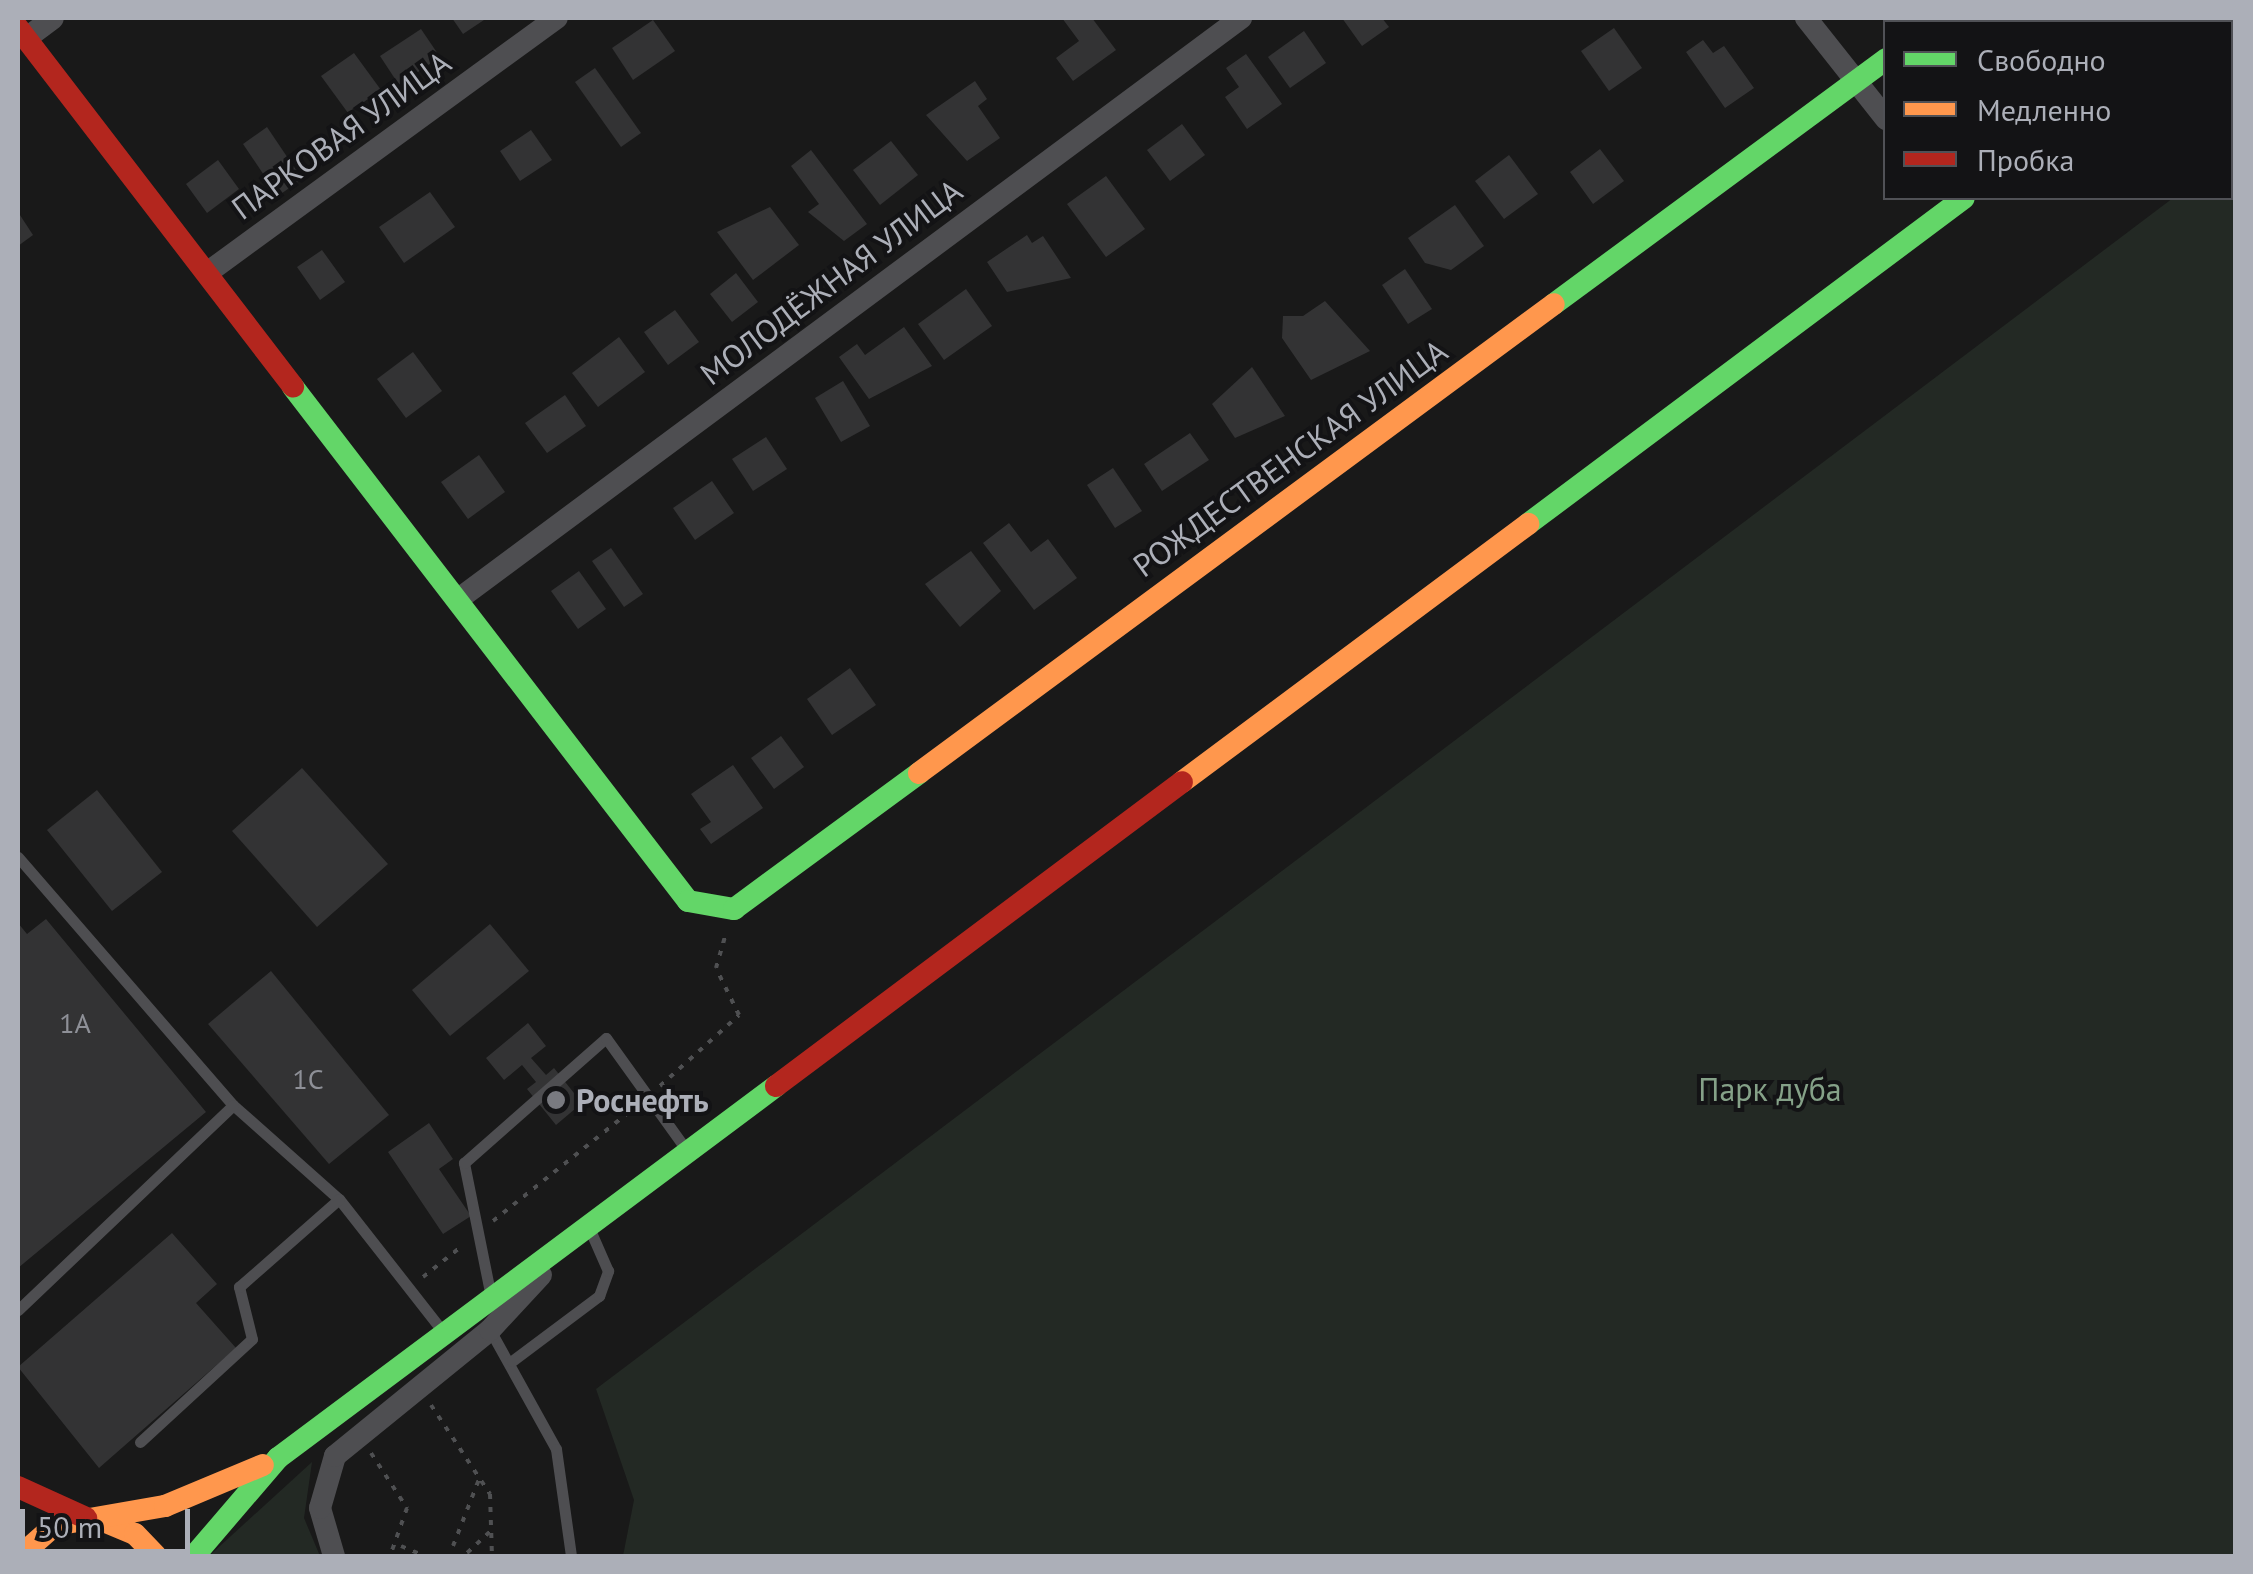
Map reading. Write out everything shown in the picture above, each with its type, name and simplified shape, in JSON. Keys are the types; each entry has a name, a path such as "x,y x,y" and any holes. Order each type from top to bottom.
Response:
{"street":[{"path":"53,18 23,32 211,270 688,900 734,909"},
{"name":"ПАРКОВАЯ УЛИЦА","path":"211,270 558,18"},
{"name":"МОЛОДЁЖНАЯ УЛИЦА","path":"460,598 1240,18"},
{"path":"1806,18 1883,115"},
{"name":"РОЖДЕСТВЕНСКАЯ УЛИЦА","path":"734,909 1883,61"},
{"path":"194,1556 278,1458 1955,200"},
{"path":"334,1556 320,1508 334,1456 490,1330 588,1226"},
{"path":"20,1556 42,1533 165,1506 278,1458"},
{"path":"18,1487 135,1534 156,1556"}],"lane":[{"path":"18,857 233,1105 339,1199 444,1333"},
{"path":"491,1298 464,1163 606,1038 687,1152"},
{"path":"18,1310 233,1105"},
{"path":"140,1442 252,1339 239,1287 339,1199"},
{"path":"512,1361 598,1296 608,1271 588,1226"},
{"path":"490,1330 512,1361 568,1486 571,1556"}],"path":[{"path":"408,1290 648,1096 739,1014 716,968 734,909"},
{"path":"424,1397 480,1474 494,1528 492,1556"},
{"path":"364,1444 404,1500 401,1546 390,1556"},
{"path":"453,1546 480,1474"},
{"path":"468,1553 494,1528"},
{"path":"401,1546 425,1556"}],"green space":[{"name":"Парк дуба","path":"2235,151 2235,1556 623,1556 634,1500 596,1389 2170,200 2233,200"},
{"path":"312,1462 304,1518 320,1556 209,1556"}],"building":[{"path":"452,18 487,18 463,34"},
{"path":"1062,18 1092,18 1116,50 1073,81 1056,58 1079,41"},
{"path":"1342,18 1382,18 1389,27 1362,46"},
{"path":"653,20 675,51 633,80 612,48"},
{"path":"1614,28 1642,68 1609,91 1581,51"},
{"path":"421,29 440,57 399,85 380,56"},
{"path":"1304,31 1326,63 1290,88 1268,57"},
{"path":"1703,40 1713,53 1724,46 1754,88 1725,108 1686,52"},
{"path":"354,53 381,90 348,113 321,76"},
{"path":"1246,54 1282,104 1247,129 1225,97 1239,87 1226,68"},
{"path":"595,68 641,133 621,147 575,82"},
{"path":"975,81 987,99 978,106 1000,138 967,161 926,115"},
{"path":"1182,124 1205,155 1170,181 1147,150"},
{"path":"267,127 302,179 278,196 243,144"},
{"path":"531,130 552,160 520,181 500,151"},
{"path":"891,141 918,175 880,205 853,170"},
{"path":"1600,149 1624,181 1593,204 1570,172"},
{"path":"811,150 867,224 844,241 808,212 819,204 791,166"},
{"path":"1509,155 1538,194 1504,219 1475,181"},
{"path":"218,160 239,189 207,213 186,184"},
{"path":"1106,176 1145,229 1106,257 1067,204"},
{"path":"430,192 455,227 404,263 379,227"},
{"path":"1455,205 1484,246 1451,270 1425,263 1408,238"},
{"path":"770,207 799,245 753,280 717,232"},
{"path":"18,212 33,235 18,246"},
{"path":"1027,235 1032,243 1043,236 1071,278 1007,292 987,262"},
{"path":"322,250 345,282 320,300 297,267"},
{"path":"1405,269 1432,309 1408,324 1382,285"},
{"path":"736,273 758,302 732,322 710,294"},
{"path":"966,289 992,326 944,360 918,324"},
{"path":"1325,301 1370,351 1311,380 1282,338 1283,316 1303,316"},
{"path":"675,310 699,342 668,365 644,332"},
{"path":"904,327 932,366 869,399 839,357 857,344 865,355"},
{"path":"619,337 645,372 598,407 572,373"},
{"path":"413,352 442,391 406,418 377,379"},
{"path":"1252,367 1285,416 1235,438 1212,404"},
{"path":"843,381 870,426 841,442 815,398"},
{"path":"565,395 586,426 547,453 525,423"},
{"path":"1190,433 1209,460 1162,491 1144,464"},
{"path":"766,437 787,469 753,491 732,459"},
{"path":"479,455 505,492 468,519 441,482"},
{"path":"1113,468 1142,511 1115,528 1087,485"},
{"path":"712,481 734,513 695,540 673,508"},
{"path":"1009,523 1031,552 1048,539 1077,578 1034,610 983,543"},
{"path":"611,548 643,594 624,607 592,561"},
{"path":"971,551 1001,591 960,627 925,584"},
{"path":"579,571 606,609 578,629 551,591"},
{"path":"850,668 876,705 832,735 807,699"},
{"path":"781,736 804,767 774,789 751,758"},
{"path":"733,765 763,808 711,844 700,829 711,822 691,794"},
{"path":"302,768 388,864 317,927 232,831"},
{"path":"97,790 162,872 112,911 47,830"},
{"path":"46,919 206,1112 18,1268 18,923 27,934"},
{"path":"490,924 529,971 450,1036 412,990"},
{"path":"271,971 389,1115 329,1164 208,1024"},
{"path":"528,1023 546,1046 531,1058 546,1075 554,1068 582,1103 556,1125 527,1089 536,1082 522,1065 504,1080 486,1058"},
{"path":"429,1123 453,1159 439,1169 471,1216 443,1234 388,1152"},
{"path":"172,1233 217,1284 196,1303 236,1348 99,1468 18,1367"}],"traffic: fast":[{"path":"1554,304 1883,61"},
{"path":"1528,524 1961,200"},
{"path":"293,387 688,901 734,909 919,773"},
{"path":"194,1556 278,1458 776,1086"}],"traffic: slow":[{"path":"919,773 1554,304"},
{"path":"1182,782 1528,524"},
{"path":"20,1556 55,1525 165,1506 263,1465"},
{"path":"99,1519 135,1534 156,1556"}],"traffic: jam":[{"path":"18,28 293,387"},
{"path":"776,1086 1182,782"},
{"path":"18,1487 86,1518"}],"place":[{"name":"Роснефть","path":"556,1100"}]}
